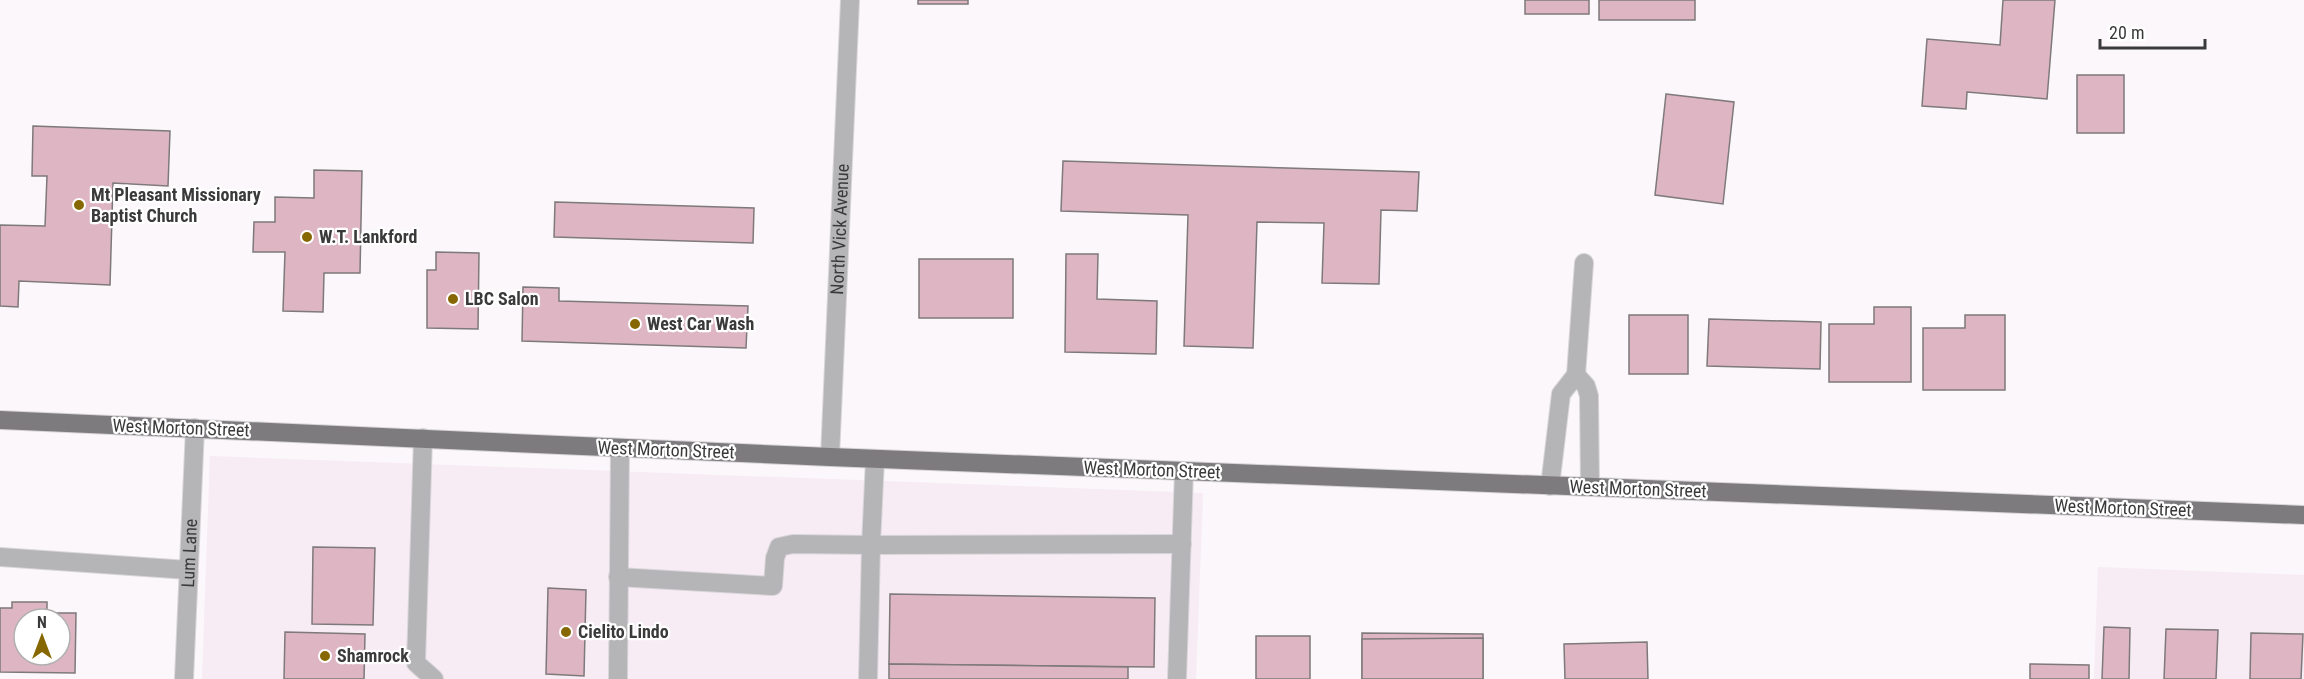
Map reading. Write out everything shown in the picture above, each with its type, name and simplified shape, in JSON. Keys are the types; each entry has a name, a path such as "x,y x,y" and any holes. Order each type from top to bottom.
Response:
{"main road":[{"name":"West Morton Street","path":"0,420 875,459 2304,515"}],"street":[{"name":"North Vick Avenue","path":"830,457 850,0"},
{"path":"1550,486 1561,394 1576,375 1584,263"},
{"path":"1576,375 1586,386 1590,396 1590,487"},
{"name":"Lum Lane","path":"184,679 195,428"},
{"path":"423,438 416,663 434,679"},
{"path":"618,679 620,448"},
{"path":"868,679 875,459"},
{"path":"1177,679 1184,471"},
{"path":"618,577 773,586 775,558 779,547 793,544 1182,544"},
{"path":"0,557 188,570"}],"shaded area":[{"path":"210,456 1203,493 1196,679 202,679"},
{"path":"2098,567 2304,575 2304,679 2094,679"}],"building":[{"path":"918,0 968,0 968,4 918,4"},
{"path":"1525,0 1589,0 1589,14 1525,14"},
{"path":"1599,0 1695,0 1695,20 1599,20"},
{"path":"2003,0 2055,0 2047,99 1967,92 1966,109 1922,106 1927,39 2000,45"},
{"path":"2077,75 2124,75 2124,133 2077,133"},
{"path":"1666,94 1734,102 1723,204 1655,195"},
{"name":"Mt Pleasant Missionary Baptist Church","path":"33,126 170,131 168,186 113,183 110,285 19,281 18,307 0,306 0,225 45,226 47,176 32,176"},
{"path":"1063,161 1419,172 1417,211 1381,210 1379,284 1322,283 1324,223 1257,222 1253,348 1184,346 1188,215 1061,211"},
{"name":"W.T. Lankford","path":"314,170 362,171 360,273 324,273 323,312 283,311 285,252 253,252 254,222 275,222 275,197 314,198"},
{"path":"555,202 754,208 753,243 554,237"},
{"name":"LBC Salon","path":"436,252 479,253 478,329 427,328 427,270 436,270"},
{"path":"1066,254 1098,254 1097,299 1157,301 1156,354 1065,352"},
{"path":"919,259 1013,259 1013,318 919,318"},
{"name":"West Car Wash","path":"523,287 559,288 559,301 748,306 746,348 522,341"},
{"path":"1874,307 1911,307 1911,382 1829,382 1829,324 1874,324"},
{"path":"1629,315 1688,315 1688,374 1629,374"},
{"path":"1965,315 2005,315 2005,390 1923,390 1923,328 1965,328"},
{"path":"1709,319 1821,322 1820,369 1707,366"},
{"name":"Shamrock","path":"313,547 375,548 373,625 312,624"},
{"name":"Cielito Lindo","path":"548,588 586,590 584,676 546,674"},
{"path":"890,594 1155,598 1154,667 889,664"},
{"path":"12,602 47,602 47,607 12,607"},
{"path":"0,608 12,608 12,667 72,667 72,613 76,613 75,673 0,672"},
{"path":"2104,627 2130,628 2129,679 2102,679"},
{"path":"2166,629 2218,630 2216,679 2164,679"},
{"name":"Shamrock","path":"285,632 365,634 364,679 284,679"},
{"path":"1362,633 1483,634 1483,679 1362,679"},
{"path":"2251,633 2303,634 2301,679 2250,679"},
{"path":"1256,636 1310,636 1310,679 1256,679"},
{"path":"1483,638 1483,679 1362,679 1362,639"},
{"path":"1647,642 1648,679 1565,679 1564,644"},
{"path":"889,664 1128,667 1128,679 889,679"},
{"path":"2030,664 2089,665 2089,679 2030,679"}],"place":[{"name":"Mt Pleasant Missionary Baptist Church","path":"79,205"},
{"name":"W.T. Lankford","path":"307,237"},
{"name":"LBC Salon","path":"453,299"},
{"name":"West Car Wash","path":"635,324"},
{"name":"Cielito Lindo","path":"566,632"},
{"name":"Shamrock","path":"325,656"}]}
